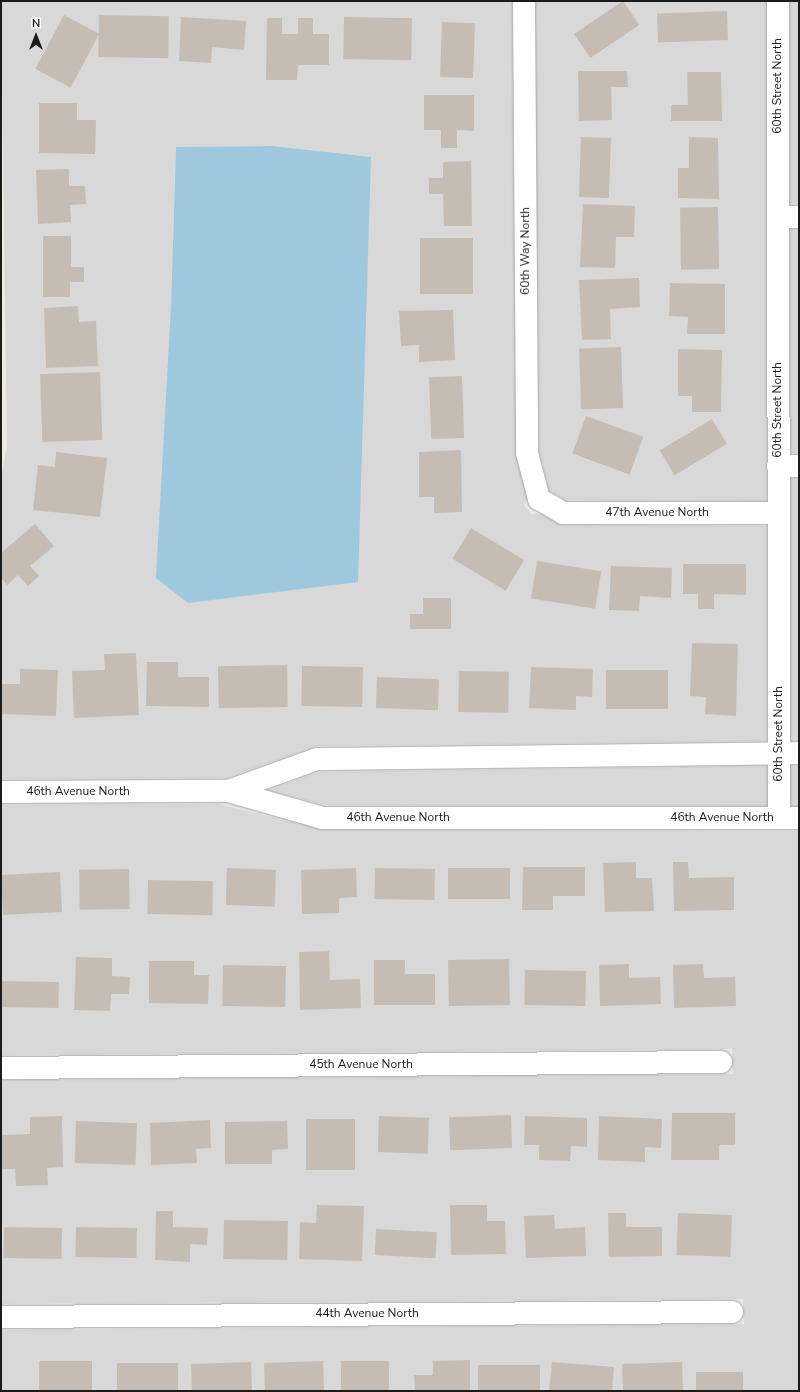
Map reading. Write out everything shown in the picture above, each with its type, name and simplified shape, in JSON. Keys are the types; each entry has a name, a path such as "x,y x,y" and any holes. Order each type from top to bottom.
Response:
{"street":[{"name":"60th Way North","path":"524,1 527,453 539,500"},
{"name":"60th Street North","path":"778,1 789,217 789,466 779,513 789,754 789,818"},
{"name":"47th Avenue North","path":"539,500 563,512 779,513"},
{"path":"228,791 317,759 789,754"},
{"name":"46th Avenue North","path":"1,792 228,791 323,818 789,818"},
{"name":"45th Avenue North","path":"1,1068 722,1062"},
{"name":"44th Avenue North","path":"1,1317 732,1312"}],"shaded area":[{"path":"1,1 512,1 516,453 527,498 524,505 532,515 538,513 563,525 767,526 767,741 317,746 226,778 1,779 1,477 7,447","holes":["273,146 371,157 171,306 176,147"]},
{"path":"535,1 767,1 767,501 565,500 549,491 539,451"},
{"path":"789,1 799,1 799,204 789,204"},
{"path":"789,229 799,229 799,453 789,453"},
{"path":"790,478 799,478 799,741 790,741"},
{"path":"767,766 768,806 324,805 269,790 319,772"},
{"path":"790,766 799,766 799,806 790,806"},
{"path":"219,804 323,830 799,831 799,1391 1,1391 1,1330 744,1324 743,1299 1,1304 1,1080 733,1074 732,1049 1,1055 1,805"}],"water":[{"path":"273,146 371,157 358,582 188,603 156,578 171,306 176,147"}],"building":[{"path":"623,1 639,25 590,58 574,34"},
{"path":"727,11 728,40 658,42 657,13"},
{"path":"64,15 99,34 71,88 35,69"},
{"path":"99,15 169,16 168,58 98,57"},
{"path":"181,17 246,21 244,50 212,47 211,63 179,61"},
{"path":"344,17 412,18 411,60 343,59"},
{"path":"267,18 282,18 282,34 298,34 298,18 313,18 313,34 329,34 329,65 298,65 297,80 266,80"},
{"path":"442,22 475,23 473,78 440,77"},
{"path":"578,71 627,71 628,87 611,87 612,120 579,121"},
{"path":"687,72 721,72 722,121 671,121 671,105 688,105"},
{"path":"424,95 474,95 474,131 457,130 457,148 441,148 441,130 424,130"},
{"path":"39,103 77,103 77,120 96,120 95,154 39,153"},
{"path":"581,137 611,138 609,198 579,197"},
{"path":"689,137 718,138 719,199 678,198 678,168 689,168"},
{"path":"471,161 472,226 444,226 443,194 429,194 429,178 443,178 443,162"},
{"path":"69,169 69,186 85,186 86,204 70,205 71,222 38,224 36,170"},
{"path":"583,204 635,206 634,237 616,237 615,268 580,267"},
{"path":"718,207 719,269 681,270 680,208"},
{"path":"43,236 71,236 71,267 84,267 84,282 70,282 70,297 43,297"},
{"path":"420,238 473,238 473,294 420,294"},
{"path":"639,278 640,307 610,309 611,339 582,340 579,280"},
{"path":"670,283 725,284 725,334 687,334 688,317 669,316"},
{"path":"78,306 79,322 96,321 98,366 46,368 44,308"},
{"path":"453,310 455,360 419,362 419,345 401,346 399,311"},
{"path":"621,347 623,408 581,409 579,348"},
{"path":"678,349 722,350 721,412 692,412 692,396 678,396"},
{"path":"100,372 102,440 42,442 40,374"},
{"path":"462,376 464,438 431,439 429,377"},
{"path":"586,416 643,437 630,474 572,454"},
{"path":"712,419 727,444 675,475 660,450"},
{"path":"461,450 462,512 434,513 434,497 419,497 419,452"},
{"path":"56,452 107,458 100,517 33,510 38,465 55,467"},
{"path":"35,524 54,546 30,566 39,576 28,586 18,575 7,585 1,578 1,553"},
{"path":"471,528 524,560 506,591 452,559"},
{"path":"537,561 601,571 595,609 531,599"},
{"path":"683,564 746,564 746,595 714,594 714,609 698,609 698,594 683,594"},
{"path":"611,566 672,568 671,598 640,596 639,611 609,610"},
{"path":"423,598 451,598 451,629 410,629 410,614 423,614"},
{"path":"692,643 738,644 736,716 705,714 706,697 690,696"},
{"path":"136,653 139,715 74,718 72,671 105,670 104,654"},
{"path":"147,662 178,662 178,677 209,677 209,707 146,706"},
{"path":"287,665 288,707 219,708 218,666"},
{"path":"302,666 363,667 362,707 301,706"},
{"path":"531,667 593,669 592,697 576,696 576,710 529,708"},
{"path":"20,669 58,670 56,716 1,714 1,684 20,684"},
{"path":"606,670 668,670 668,709 606,709"},
{"path":"459,671 509,672 508,713 458,712"},
{"path":"377,677 439,679 438,710 376,708"},
{"path":"636,862 636,878 652,878 654,911 605,912 603,863"},
{"path":"673,862 688,862 689,878 734,877 734,910 674,911"},
{"path":"523,867 585,867 585,896 553,896 553,910 522,910"},
{"path":"227,868 276,870 275,907 226,905"},
{"path":"356,868 357,897 339,898 339,913 302,914 301,870"},
{"path":"375,868 435,869 434,900 374,899"},
{"path":"448,868 510,868 510,899 448,899"},
{"path":"129,869 130,909 80,910 79,870"},
{"path":"60,872 62,912 3,915 1,875"},
{"path":"148,880 213,881 212,915 147,914"},
{"path":"329,951 330,980 360,979 361,1008 300,1010 299,952"},
{"path":"76,957 112,958 112,976 130,977 129,994 111,994 110,1011 74,1010"},
{"path":"509,959 510,1005 449,1006 448,960"},
{"path":"374,960 405,960 405,974 435,974 435,1005 374,1005"},
{"path":"149,961 194,961 194,975 209,975 208,1004 149,1003"},
{"path":"629,964 629,978 660,977 661,1004 600,1006 599,965"},
{"path":"703,964 704,978 735,977 736,1006 674,1008 673,965"},
{"path":"223,965 286,966 285,1007 222,1006"},
{"path":"525,970 586,971 585,1006 524,1005"},
{"path":"1,981 59,982 59,1008 1,1007"},
{"path":"672,1113 735,1113 735,1145 719,1145 719,1160 671,1160"},
{"path":"511,1115 512,1148 450,1150 449,1117"},
{"path":"62,1116 63,1167 47,1168 48,1185 16,1186 15,1169 1,1169 1,1135 30,1134 30,1117"},
{"path":"379,1116 429,1118 428,1154 378,1152"},
{"path":"525,1116 587,1118 587,1147 571,1146 570,1161 539,1160 539,1145 524,1145"},
{"path":"599,1116 662,1119 661,1148 645,1147 645,1162 598,1160"},
{"path":"306,1119 355,1119 355,1170 306,1170"},
{"path":"210,1120 211,1148 196,1149 197,1163 151,1165 150,1123"},
{"path":"76,1121 137,1123 135,1165 75,1163"},
{"path":"287,1121 288,1149 272,1150 272,1164 225,1164 225,1122"},
{"path":"317,1205 364,1206 362,1261 299,1259 300,1222 316,1223"},
{"path":"450,1205 487,1205 487,1221 505,1221 506,1254 451,1255"},
{"path":"156,1211 173,1211 173,1227 208,1228 207,1245 190,1244 190,1262 155,1260"},
{"path":"608,1213 626,1213 626,1227 662,1227 662,1256 609,1257"},
{"path":"678,1213 732,1215 731,1257 677,1255"},
{"path":"554,1215 555,1229 585,1227 586,1256 526,1258 524,1216"},
{"path":"224,1220 288,1221 287,1260 223,1259"},
{"path":"4,1227 62,1228 61,1259 3,1258"},
{"path":"76,1227 137,1228 136,1258 75,1257"},
{"path":"376,1229 437,1232 436,1258 375,1255"},
{"path":"470,1360 470,1391 415,1391 414,1375 433,1375 433,1361"},
{"path":"39,1361 92,1361 92,1391 39,1391"},
{"path":"323,1361 324,1391 265,1391 264,1363"},
{"path":"341,1361 389,1361 389,1391 341,1391"},
{"path":"251,1362 252,1390 192,1391 191,1364"},
{"path":"552,1362 614,1367 612,1391 549,1391"},
{"path":"682,1362 683,1391 623,1391 622,1364"},
{"path":"117,1363 178,1363 178,1391 117,1391"},
{"path":"478,1365 540,1365 540,1391 478,1391"},
{"path":"696,1372 743,1372 743,1391 696,1391"}]}
